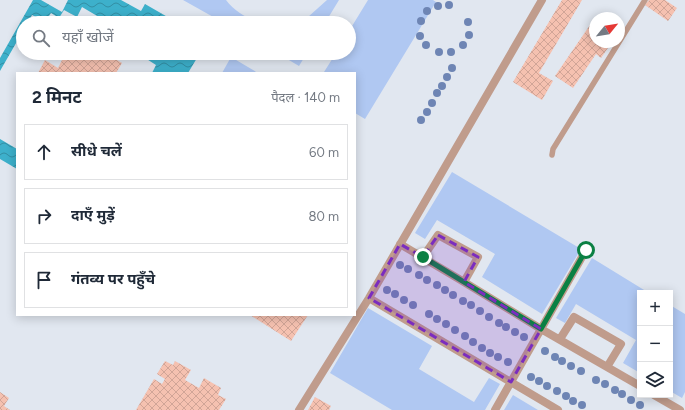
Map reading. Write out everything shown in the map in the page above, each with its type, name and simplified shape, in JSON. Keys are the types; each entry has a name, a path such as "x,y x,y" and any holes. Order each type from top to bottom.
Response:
{"street":[{"path":"299,410 369,298 542,0"},
{"path":"423,257 438,235 478,257 464,282"},
{"path":"400,244 541,329 637,384"},
{"path":"495,410 586,250"},
{"path":"369,298 558,410"},
{"path":"560,339 574,317 621,344 607,367"},
{"path":"659,398 680,410"}],"lane":[{"path":"552,155 553,149 645,0"}],"highlighted area":[{"path":"438,235 478,257 464,282 541,329 511,382 369,298 400,244 423,257"}],"shaded area":[{"path":"183,0 226,0 233,8 246,16 212,16"},
{"path":"327,0 339,0 329,16 309,16"},
{"path":"368,0 433,0 436,2 365,119 356,114 356,72 324,72 332,60 356,60 356,20"},
{"path":"229,60 236,60 256,72 223,72"},
{"path":"289,60 303,60 299,66"},
{"path":"452,172 581,249 542,314 482,277 495,254 437,220 425,239 415,233"},
{"path":"592,258 644,290 637,290 637,371 623,363 636,340 576,304 565,323 556,318"},
{"path":"673,307 685,314 685,392 682,398 673,393"},
{"path":"368,308 432,346 419,369 474,402 489,378 500,384 485,410 392,410 330,373"},
{"path":"513,395 538,410 504,410"}],"water":[{"path":"33,0 41,0 62,12 68,0 121,0 141,11 145,4 166,16 97,16 82,7 78,16 64,10 60,16 56,16 51,13 49,16 24,16"},
{"path":"16,30 16,43 0,71 0,58"},
{"path":"148,60 196,60 189,72 152,72 156,65"},
{"path":"0,139 16,148 16,168 0,159"}],"building":[{"path":"562,0 582,0 539,73 553,81 542,100 513,82"},
{"path":"649,0 665,0 677,8 668,21 645,5"},
{"path":"589,26 589,48 608,48 601,58 596,54 573,88 555,76"},
{"path":"45,60 58,68 62,60 117,60 122,63 117,72 39,72"},
{"path":"252,316 307,316 291,341"},
{"path":"165,361 173,365 175,361 191,370 185,380 199,388 204,378 221,388 218,395 226,399 219,410 136,410 154,379 162,384 165,379 157,374"},
{"path":"0,392 9,398 4,406 10,410 0,410"},
{"path":"315,397 331,406 329,410 308,410"}],"route":[{"path":"423,257 541,329 586,250"}]}
